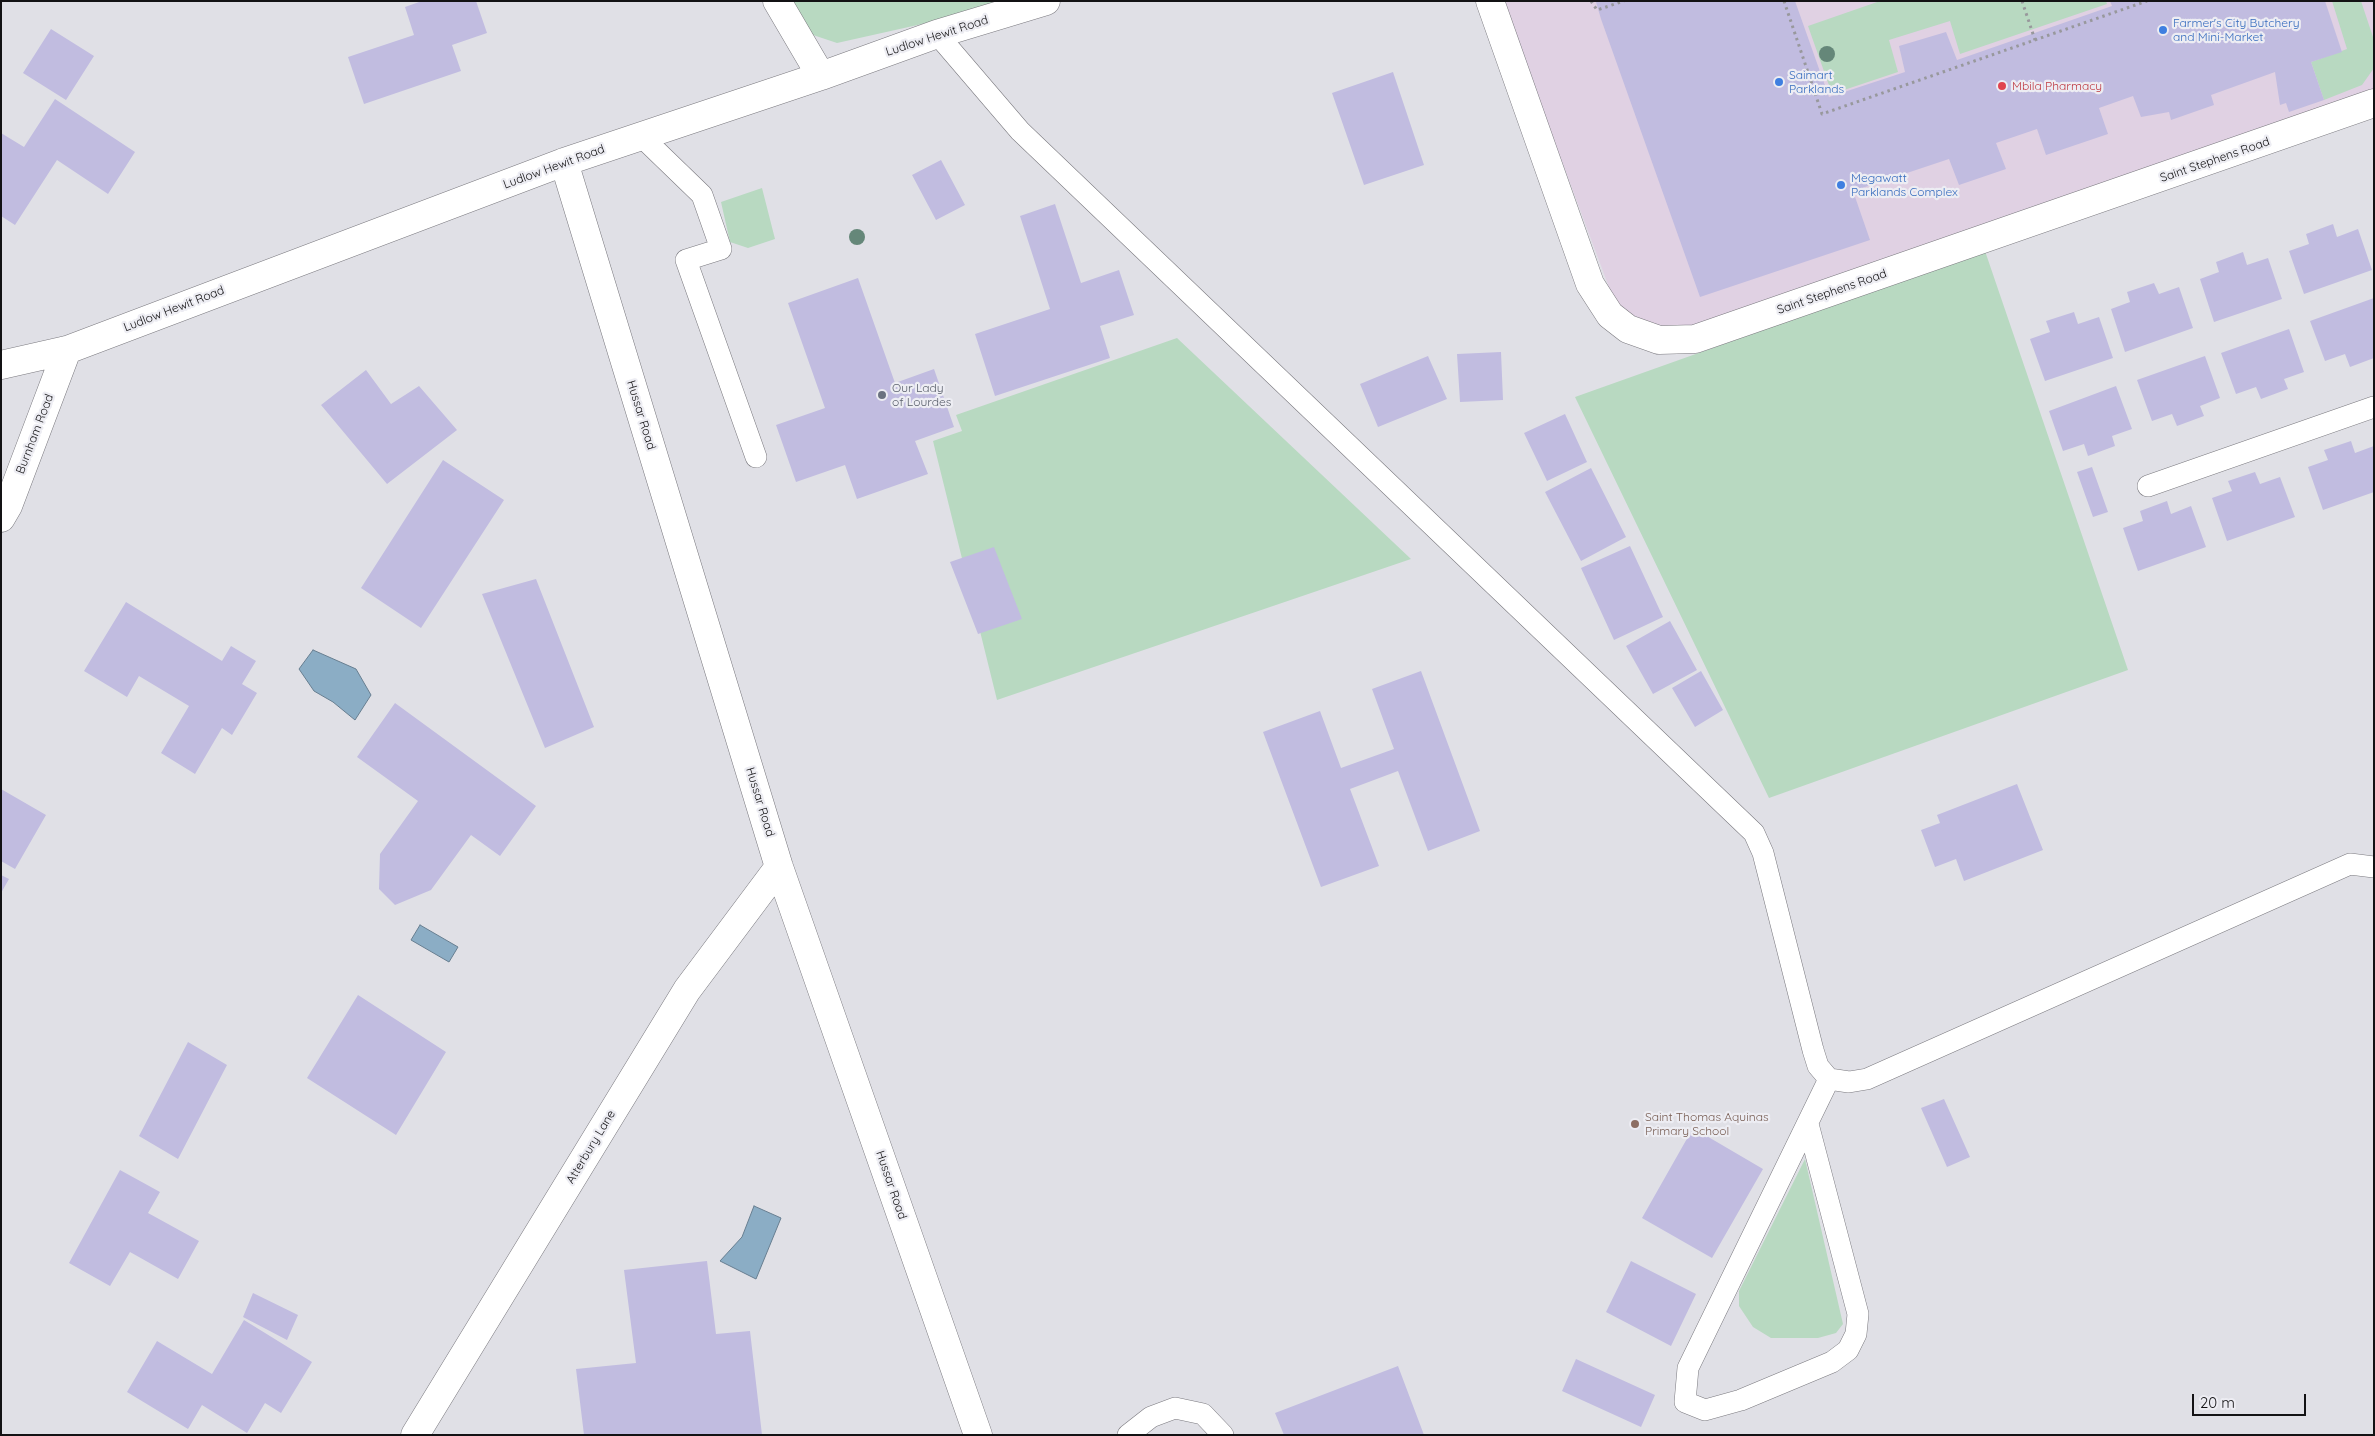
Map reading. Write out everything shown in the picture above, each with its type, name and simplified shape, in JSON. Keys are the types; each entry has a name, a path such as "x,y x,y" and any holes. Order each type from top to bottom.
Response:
{"street":[{"path":"777,1 821,76"},
{"name":"Ludlow Hewit Road","path":"1,365 67,350 564,162 821,76 938,34 1046,1"},
{"name":"Saint Stephens Road","path":"1490,1 1590,284 1610,315 1628,329 1659,340 1695,339 2374,104"},
{"name":"Hussar Road","path":"564,162 779,867 978,1435"},
{"name":"Burnham Road","path":"1,518 8,506 67,350"},
{"name":"Atterbury Lane","path":"415,1435 687,990 779,867"}],"lane":[{"path":"938,34 1020,131 1754,833 1763,853 1812,1050 1818,1066 1829,1079 1849,1082 1866,1079 2350,864 2374,867"},
{"path":"641,136 702,195 721,248 686,260 756,457"},
{"path":"2148,486 2374,407"},
{"path":"1808,1124 1858,1314 1856,1334 1848,1350 1832,1362 1741,1400 1705,1410 1685,1402 1688,1368 1829,1079"},
{"path":"1128,1435 1150,1417 1175,1408 1203,1414 1223,1435"}],"path":[{"path":"1591,1 1597,10 1624,1"},
{"path":"1784,1 1822,114 2148,1"},
{"path":"2022,1 2035,40"}],"shaded area":[{"name":"Megawatt Parklands Complex","path":"1502,1 2374,1 2374,94 1695,325 1662,330 1635,323 1613,298"}],"green space":[{"path":"788,1 1004,1 931,22 837,43 807,33"},
{"path":"1880,1 2106,1 2107,4 1960,54 1950,21 1889,40 1898,72 1832,94 1808,26"},
{"path":"2332,1 2361,1 2373,37 2374,68 2362,85 2324,100 2311,62 2347,49"},
{"path":"762,188 775,239 748,248 730,242 721,202"},
{"path":"1985,251 2128,670 1769,798 1575,397"},
{"path":"1177,338 1411,559 997,700 933,441 962,431 956,415"},
{"path":"1805,1159 1843,1324 1836,1333 1818,1338 1771,1338 1753,1327 1739,1306 1739,1291"}],"water":[{"path":"313,650 356,669 371,695 355,720 333,702 314,691 299,669"},
{"path":"420,925 458,947 449,962 411,940"},
{"path":"754,1206 781,1218 756,1279 720,1261 742,1237"}],"building":[{"path":"422,1 476,1 487,33 452,45 461,71 364,104 348,57 414,35 405,7"},
{"path":"1795,1 1829,97 1905,72 1899,46 1946,32 1957,60 2112,6 2110,1 2325,1 2342,52 2311,62 2324,100 2289,112 2286,103 2280,105 2275,72 2211,95 2214,105 2171,120 2169,112 2141,117 2133,96 2099,108 2108,134 2046,155 2037,129 1996,143 2006,169 1959,185 1949,159 1853,191 1870,240 1700,297 1601,19 1596,2"},
{"path":"51,29 94,56 66,100 23,73"},
{"path":"1393,72 1424,165 1364,185 1332,93"},
{"path":"55,99 135,152 108,194 57,160 15,225 1,216 1,133 24,147"},
{"path":"941,160 965,205 936,220 912,175"},
{"path":"1055,204 1081,283 1119,270 1134,315 1100,326 1110,358 995,396 975,334 1050,309 1020,216"},
{"path":"2333,224 2337,237 2358,229 2372,270 2304,294 2289,251 2309,244 2306,234"},
{"path":"2243,252 2247,265 2268,258 2282,299 2214,322 2200,279 2219,272 2216,262"},
{"name":"Our Lady of Lourdes","path":"858,278 895,383 934,369 954,427 915,441 928,474 857,499 845,465 796,482 776,425 825,408 788,303"},
{"path":"2154,283 2159,294 2179,287 2193,328 2125,352 2111,309 2130,302 2127,292"},
{"path":"2374,298 2374,358 2350,367 2345,354 2325,361 2310,321"},
{"path":"2074,312 2078,324 2099,317 2113,358 2045,381 2030,339 2050,332 2046,321"},
{"path":"2289,329 2304,372 2284,379 2288,389 2261,399 2256,387 2236,394 2221,353"},
{"path":"1501,352 1503,400 1460,402 1457,354"},
{"path":"1428,356 1447,399 1378,427 1360,384"},
{"path":"2205,356 2220,398 2200,406 2204,416 2177,426 2172,414 2152,421 2137,380"},
{"path":"366,370 391,404 419,386 457,430 387,484 321,405"},
{"path":"2116,386 2132,429 2112,436 2115,446 2088,456 2084,444 2063,451 2049,411"},
{"path":"1565,414 1587,462 1547,481 1524,433"},
{"path":"2351,441 2355,453 2374,446 2374,492 2323,510 2308,467 2328,460 2324,450"},
{"path":"443,460 504,500 421,628 361,588"},
{"path":"2092,467 2108,512 2093,517 2077,472"},
{"path":"1591,468 1626,537 1581,561 1545,492"},
{"path":"2255,472 2260,484 2280,477 2295,517 2227,541 2212,498 2232,491 2228,481"},
{"path":"2167,501 2171,514 2191,506 2206,547 2138,571 2123,528 2143,521 2140,511"},
{"path":"1630,546 1663,617 1614,640 1581,568"},
{"path":"994,547 1022,619 978,634 950,562"},
{"path":"536,579 594,727 545,748 482,594"},
{"path":"126,602 222,661 231,646 256,661 242,684 257,693 232,735 222,728 195,774 161,753 189,706 139,676 127,697 84,671"},
{"path":"1670,621 1697,670 1653,694 1626,646"},
{"path":"1421,671 1480,831 1428,851 1398,771 1350,789 1379,866 1321,887 1263,732 1320,711 1341,768 1394,749 1372,689"},
{"path":"1701,671 1723,710 1695,727 1672,688"},
{"path":"395,703 536,806 500,856 471,835 431,890 395,905 379,889 380,854 418,801 357,757"},
{"path":"2017,784 2043,850 1964,881 1956,859 1935,867 1921,830 1940,823 1937,815"},
{"path":"1,789 46,815 15,869 1,861"},
{"path":"1,875 9,879 1,893"},
{"path":"358,995 446,1052 396,1135 307,1078"},
{"path":"188,1042 227,1065 178,1159 139,1136"},
{"path":"1944,1099 1970,1157 1947,1167 1921,1108"},
{"path":"1693,1128 1763,1169 1712,1258 1642,1218"},
{"path":"120,1170 160,1192 148,1213 199,1241 178,1279 130,1252 110,1286 69,1263"},
{"path":"707,1261 716,1334 750,1331 762,1435 584,1435 576,1369 636,1363 624,1270"},
{"path":"1631,1261 1696,1294 1671,1346 1606,1312"},
{"path":"253,1293 298,1315 287,1340 243,1317"},
{"path":"244,1320 312,1362 281,1413 265,1403 247,1433 202,1405 188,1429 127,1392 157,1341 212,1374"},
{"path":"1576,1359 1655,1395 1641,1427 1562,1391"},
{"path":"1398,1366 1424,1435 1284,1435 1275,1413"}],"place":[{"name":"Farmer's City Butchery and Mini-Market","path":"2163,30"},
{"name":"Saimart Parklands","path":"1779,82"},
{"name":"Mbila Pharmacy","path":"2002,86"},
{"name":"Megawatt Parklands Complex","path":"1841,185"},
{"name":"Our Lady of Lourdes","path":"882,395"},
{"name":"Saint Thomas Aquinas Primary School","path":"1635,1124"}]}
